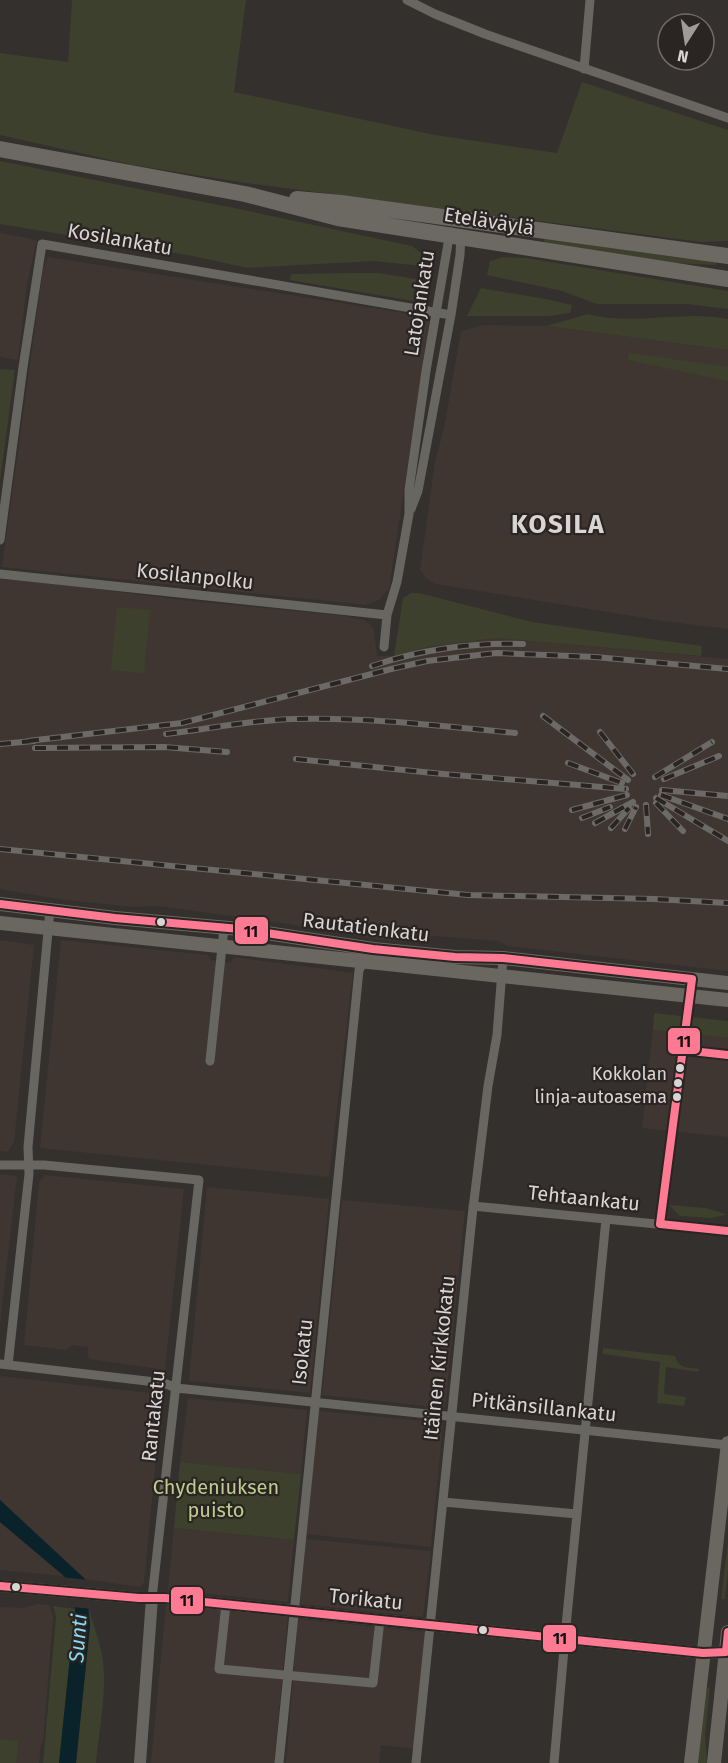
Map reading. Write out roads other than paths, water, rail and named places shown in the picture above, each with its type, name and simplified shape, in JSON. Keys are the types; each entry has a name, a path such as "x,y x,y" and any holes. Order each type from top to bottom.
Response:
{"highway":[{"name":"Eteläväylä","path":"0,149 245,194 338,218 728,279"},
{"name":"Eteläväylä","path":"245,194 341,203 728,256"}],"main road":[{"name":"Rautatienkatu","path":"0,903 224,928 373,949 455,957 503,958 728,983"},
{"name":"Rautatienkatu","path":"0,923 728,1000"},
{"path":"691,1763 728,1444"},
{"path":"714,1763 728,1632"}],"street":[{"path":"407,0 485,34 728,118"},
{"path":"584,69 590,0"},
{"name":"Latojankatu","path":"384,647 387,615 397,582 409,514 409,490 435,312 458,220"},
{"name":"Latojankatu","path":"409,514 418,491 451,315 455,237"},
{"name":"Kosilankatu","path":"0,540 42,244 451,315"},
{"name":"Kosilanpolku","path":"0,574 387,615"},
{"path":"4,1365 28,1174 27,1164 51,910"},
{"path":"210,1061 224,928"},
{"name":"Isokatu","path":"279,1763 359,970 373,949"},
{"name":"Itäinen Kirkkokatu","path":"417,1763 473,1206 496,1035 503,958"},
{"path":"0,1165 27,1164"},
{"name":"Rantakatu","path":"27,1164 199,1180 152,1598 140,1763"},
{"name":"Tehtaankatu","path":"473,1206 728,1231"},
{"path":"554,1763 606,1219"},
{"name":"Pitkänsillankatu","path":"4,1365 164,1383 176,1388 728,1444"},
{"path":"443,1502 577,1515"},
{"name":"Torikatu","path":"0,1586 226,1604 703,1653 727,1652"},
{"path":"226,1604 219,1669 374,1683 380,1620"}],"water":[{"name":"Sunti","path":"0,1500 85,1579 90,1625 76,1763 59,1763 75,1609 71,1586 64,1576 0,1522"}],"railway":[{"path":"372,666 446,648 485,644 523,644"},
{"path":"28,741 182,723 391,669 427,661 496,653 595,657 728,669"},
{"path":"543,716 628,780"},
{"path":"166,734 294,719 349,719 515,733"},
{"path":"600,732 633,774"},
{"path":"0,744 34,741"},
{"path":"655,777 712,742"},
{"path":"35,748 164,747 227,752"},
{"path":"664,779 719,756"},
{"path":"296,759 626,789"},
{"path":"568,763 622,783"},
{"path":"662,790 728,796"},
{"path":"572,810 627,795"},
{"path":"661,795 728,819"},
{"path":"656,798 728,841"},
{"path":"595,823 633,802"},
{"path":"656,803 683,831"},
{"path":"646,805 648,834"},
{"path":"582,818 610,807"},
{"path":"625,829 636,807"},
{"path":"611,828 629,808"},
{"path":"0,849 468,895 728,903"}],"place":[{"name":"Kokkolan linja-autoasema","path":"678,1083"}],"district":[{"name":"KOSILA","path":"558,524"}],"park label":[{"name":"Chydeniuksen puisto","path":"216,1498"}]}
